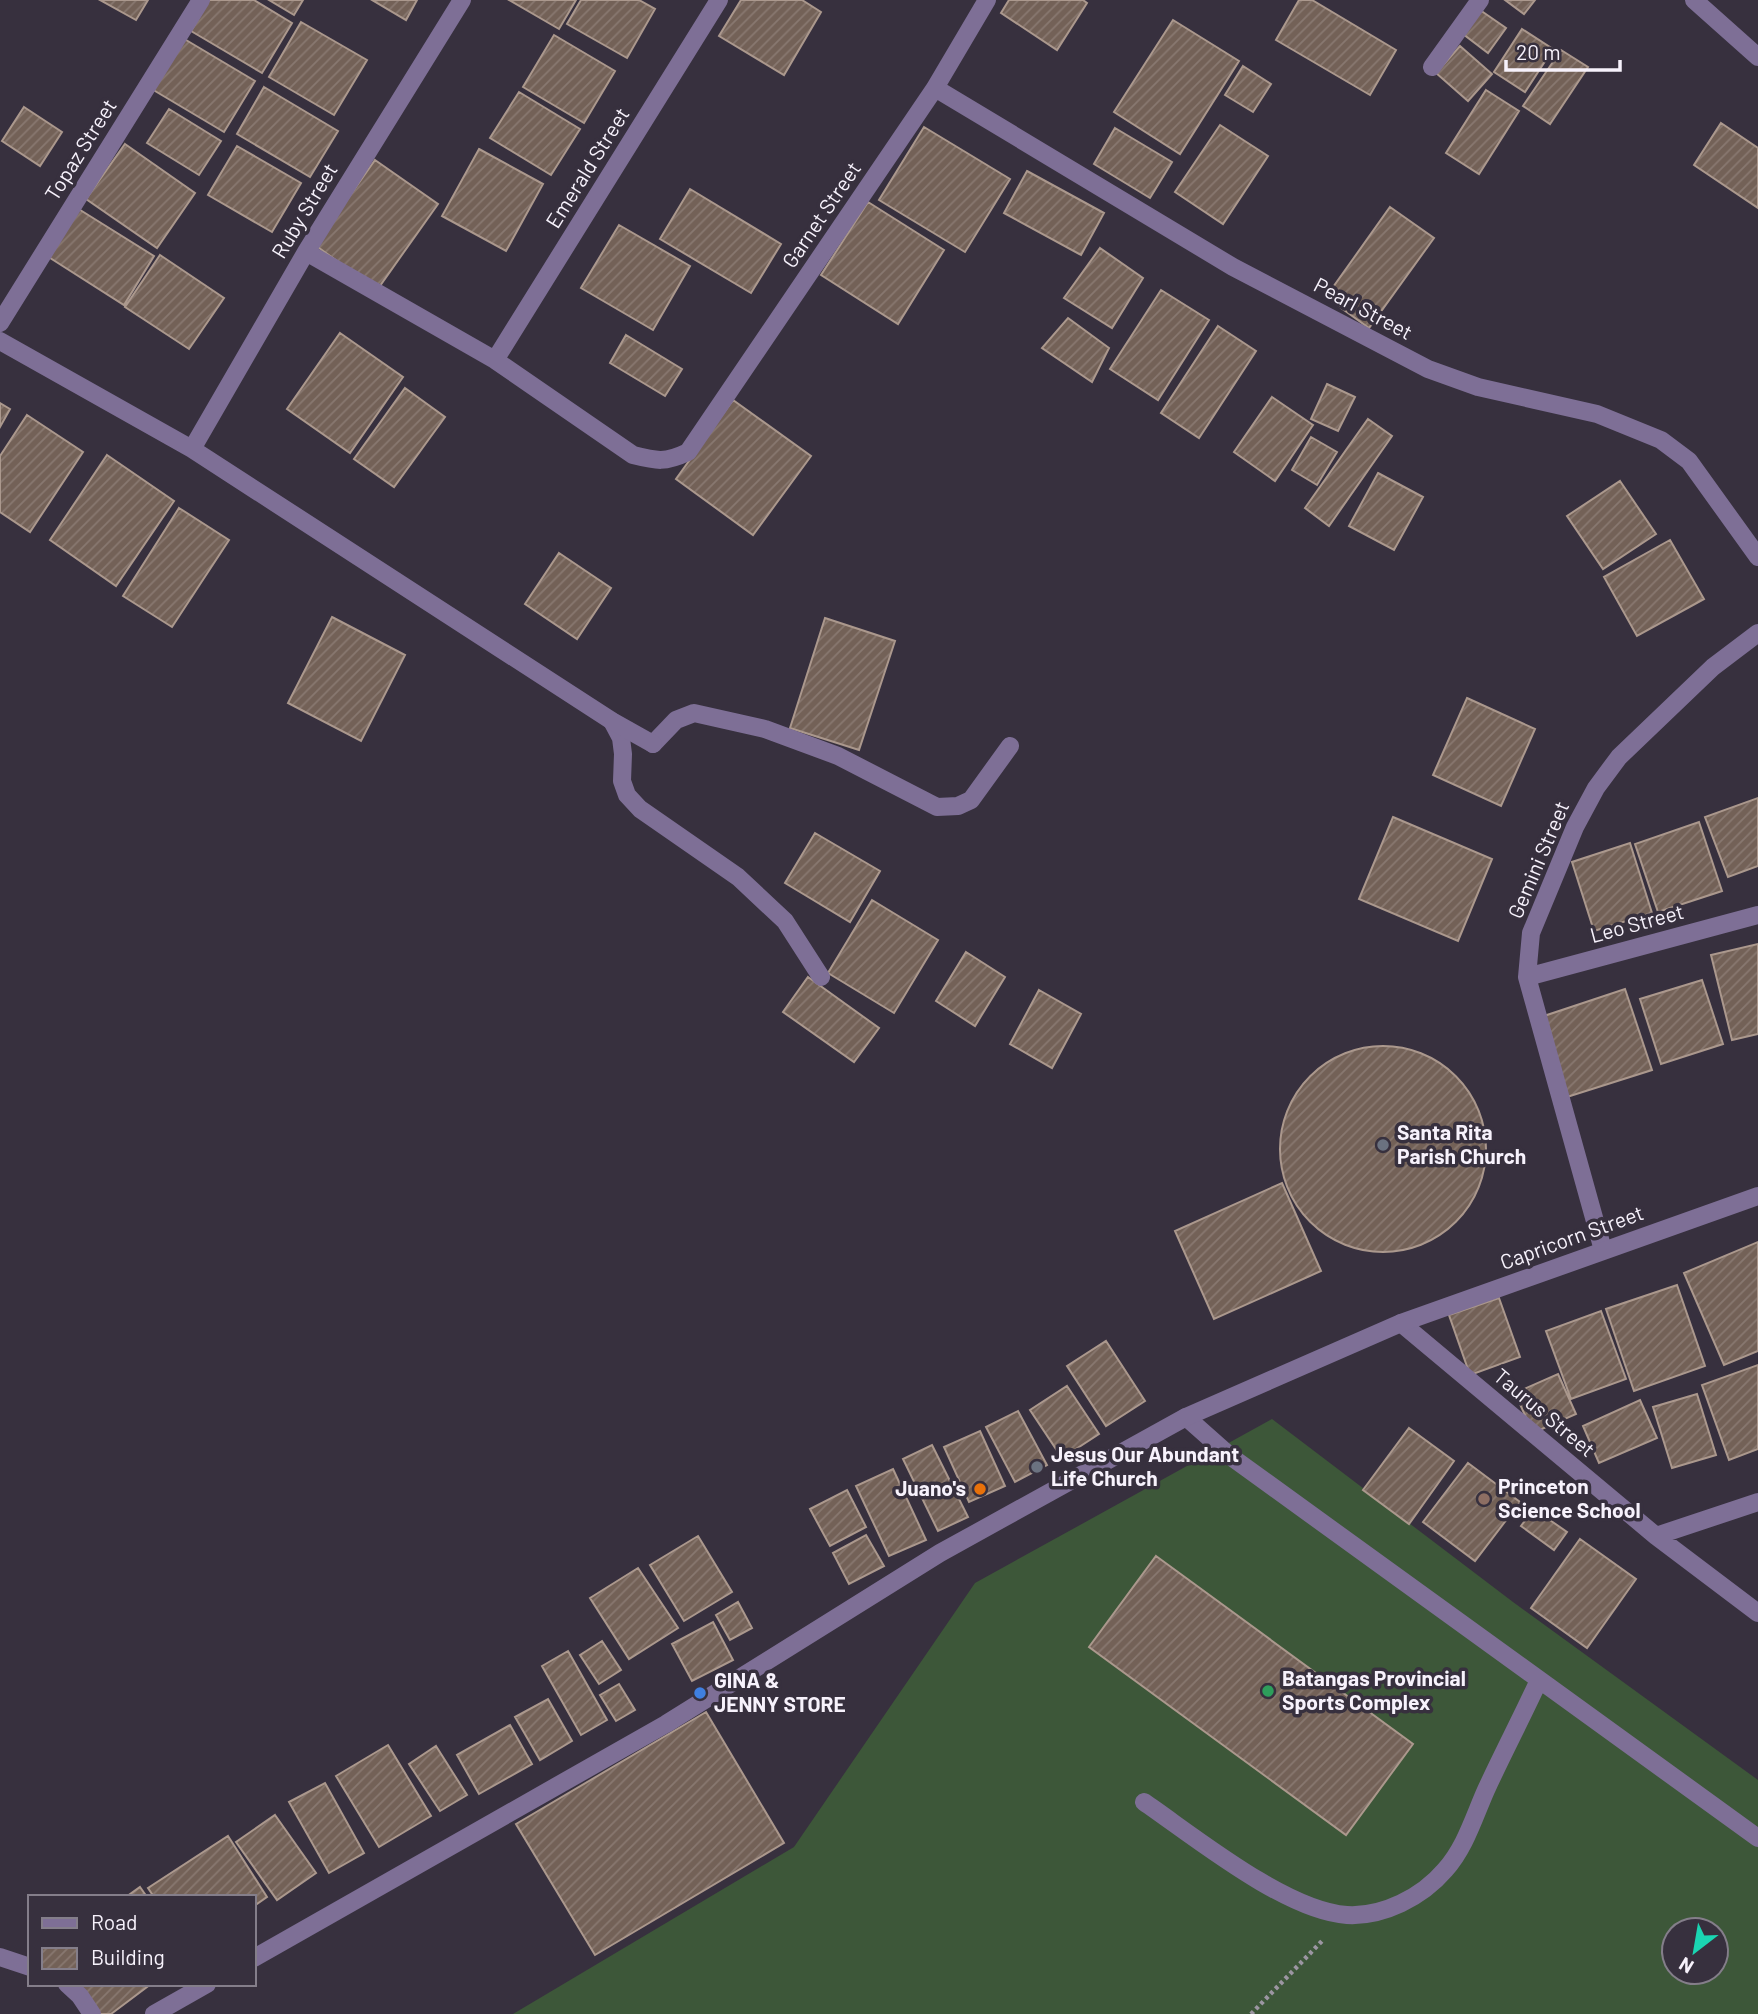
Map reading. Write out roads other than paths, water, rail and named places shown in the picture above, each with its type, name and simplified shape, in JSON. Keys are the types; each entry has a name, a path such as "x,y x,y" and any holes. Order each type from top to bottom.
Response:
{"street":[{"name":"Topaz Street","path":"0,323 201,0"},
{"name":"Ruby Street","path":"192,449 306,253 462,0"},
{"name":"Emerald Street","path":"495,360 719,0"},
{"name":"Garnet Street","path":"495,360 633,455 669,461 688,452 935,88 987,0"},
{"path":"1432,67 1480,0"},
{"path":"1694,0 1758,57"},
{"name":"Pearl Street","path":"935,88 1233,267 1428,369 1478,387 1597,414 1661,440 1689,461 1758,556"},
{"path":"306,253 495,360"},
{"path":"0,341 192,449 612,721 653,744 676,720 694,713 765,729 838,757 937,807 958,806 971,800 1010,746"},
{"name":"Gemini Street","path":"1604,1250 1527,977 1531,933 1575,827 1596,788 1619,757 1713,667 1758,633"},
{"path":"612,721 621,738 622,781 627,795 640,809 738,877 785,921 821,977"},
{"name":"Leo Street","path":"1527,977 1758,915"},
{"name":"Capricorn Street","path":"256,1957 666,1724 940,1553 1186,1417 1401,1323 1758,1196"},
{"name":"Taurus Street","path":"1401,1323 1656,1536 1758,1614"},
{"path":"1186,1417 1230,1455 1758,1838"},
{"path":"1656,1536 1758,1502"},
{"path":"1144,1802 1268,1886 1313,1907 1347,1915 1387,1910 1413,1898 1446,1870 1469,1830 1539,1680"},
{"path":"0,1957 28,1966"},
{"path":"69,1986 92,2014"},
{"path":"154,2014 203,1986"}],"place":[{"name":"Santa Rita Parish Church","path":"1383,1145"},
{"name":"Jesus Our Abundant Life Church","path":"1037,1467"},
{"name":"Juano's","path":"980,1489"},
{"name":"Princeton Science School","path":"1484,1499"},
{"name":"Batangas Provincial Sports Complex","path":"1268,1691"},
{"name":"GINA & JENNY STORE","path":"700,1693"}]}
